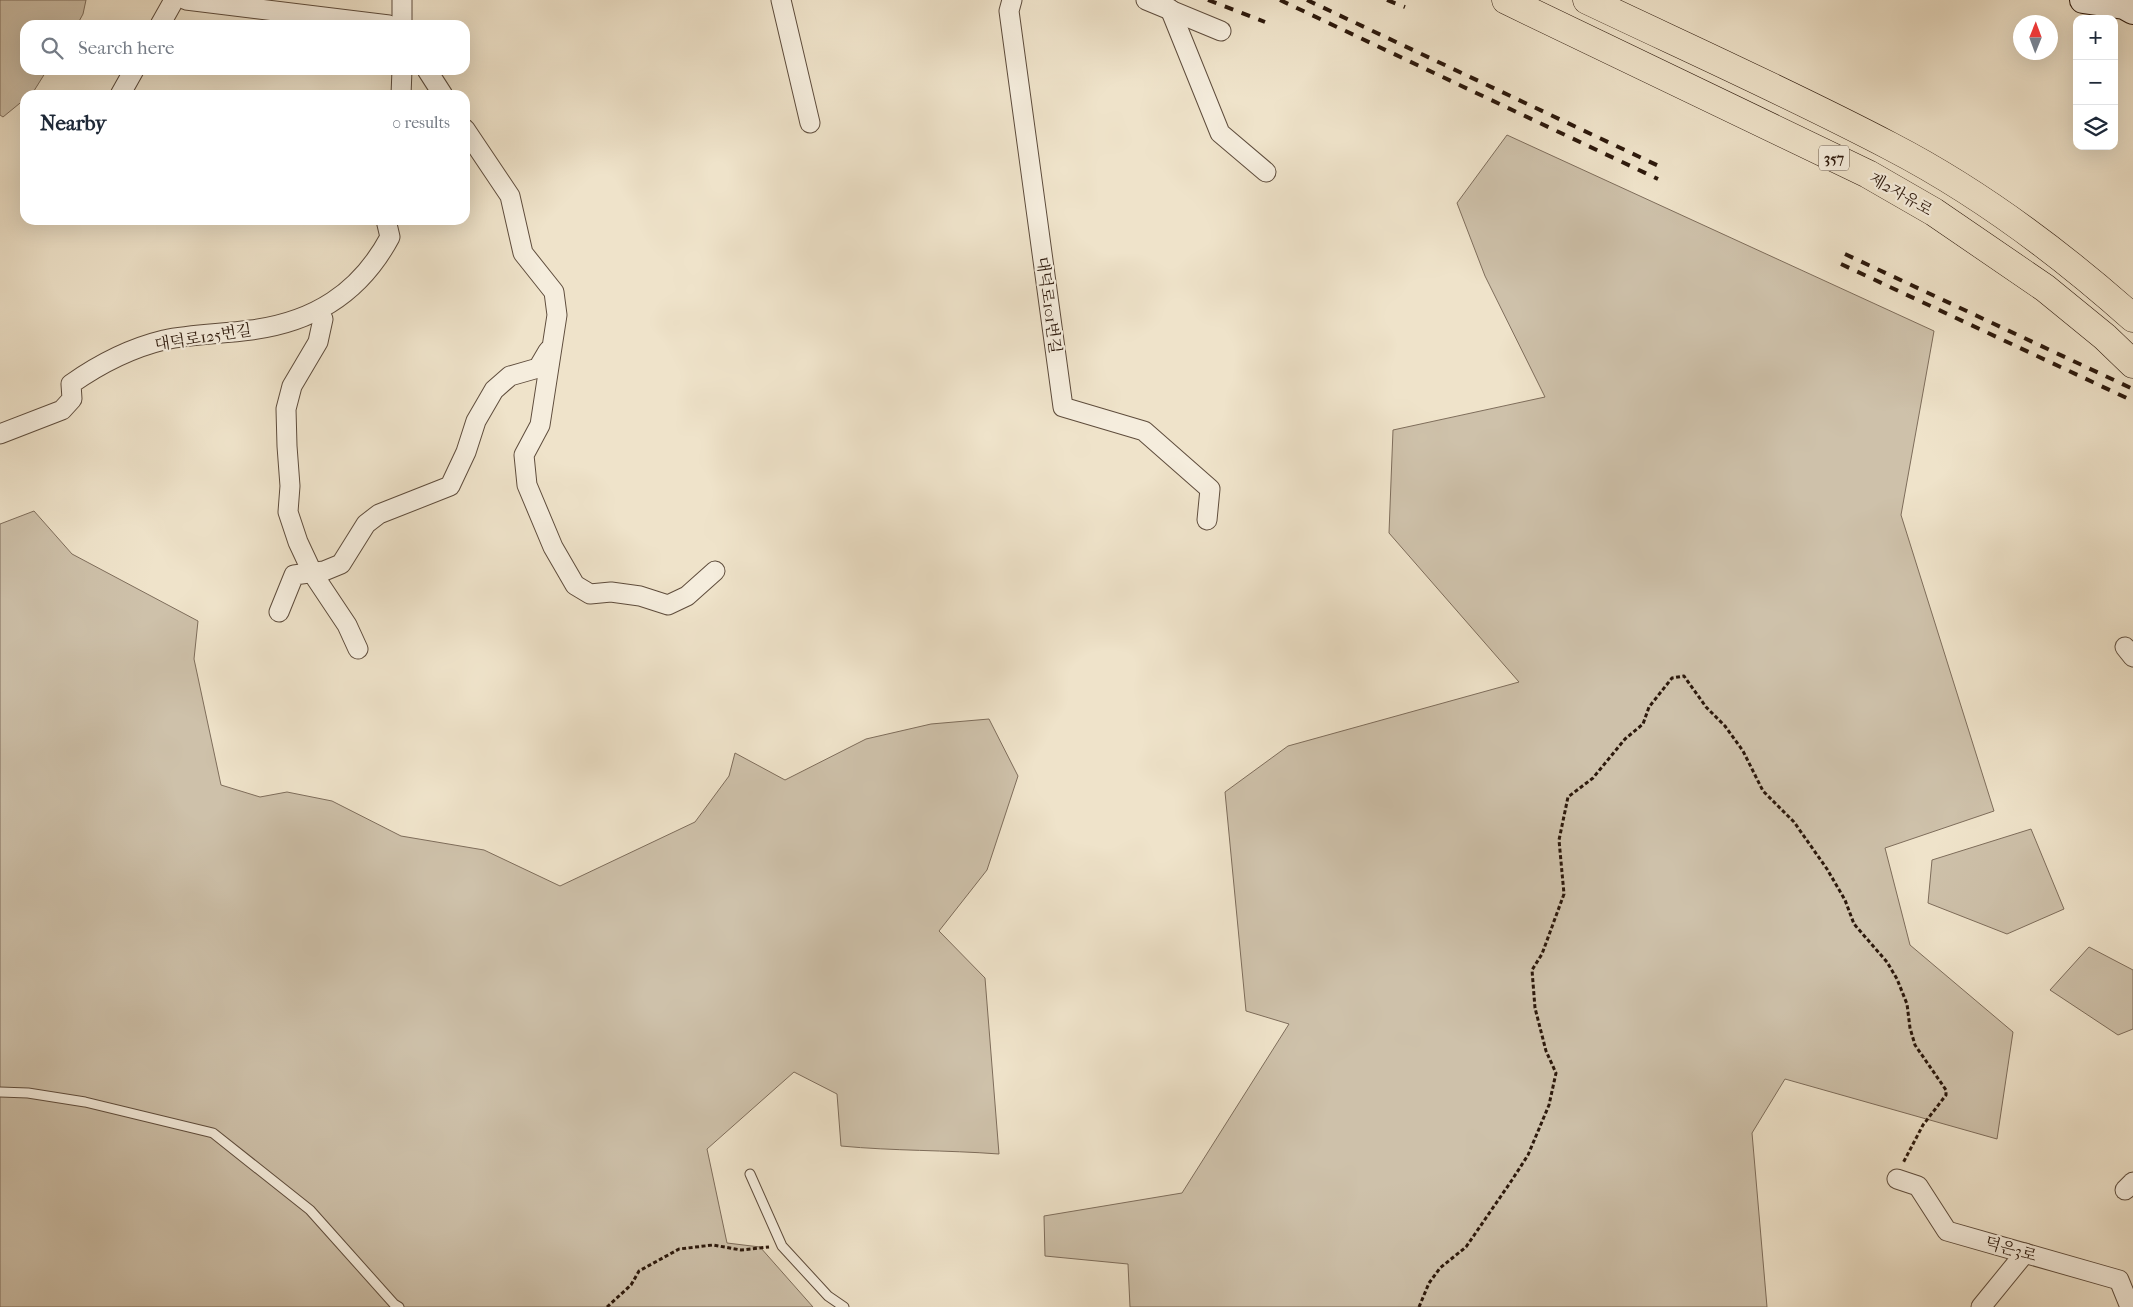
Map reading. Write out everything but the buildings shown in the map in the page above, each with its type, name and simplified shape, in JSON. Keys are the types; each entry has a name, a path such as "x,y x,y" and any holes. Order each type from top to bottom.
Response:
{"highway":[{"name":"제2자유로","path":"1506,0 1868,174 1926,208 2045,288 2105,337 2133,364"},
{"name":"357","path":"1587,0 1891,146 1983,202 2046,247 2133,318"}],"street":[{"path":"163,20 174,0"},
{"path":"186,0 348,20"},
{"path":"402,0 402,20"},
{"path":"781,0 810,123"},
{"name":"대덕로101번길","path":"1012,0 1009,12 1062,407 1144,430 1210,489 1206,520"},
{"path":"1146,0 1221,31"},
{"path":"2083,0 2124,6 2133,11"},
{"path":"1170,9 1220,134 1266,172"},
{"path":"123,90 131,75"},
{"path":"401,90 402,75"},
{"path":"430,75 440,90"},
{"path":"470,136 510,196 523,253 554,292 557,315 540,424 524,455 527,485 553,547 575,585 590,594 611,592 640,596 668,605 687,596 715,571"},
{"name":"대덕로125번길","path":"0,434 62,410 72,399 71,384 91,369 121,356 163,340 253,330 311,315 349,291 378,260 390,237 387,225"},
{"path":"318,311 323,319 318,342 292,386 286,409 286,446 290,486 288,512 298,542 313,574 347,625 358,650"},
{"path":"279,612 294,575 313,574 341,564 366,524 379,514 450,486 466,452 476,421 494,390 510,376 538,368 551,346"},
{"name":"덕은3로","path":"1897,1179 1918,1186 1947,1231 2119,1280 2130,1307"},
{"path":"1981,1307 2024,1253"}],"lane":[{"path":"0,1092 28,1093 85,1102 213,1133 310,1210 394,1304 399,1307"},
{"path":"750,1174 782,1246 828,1296 844,1307"}],"path":[{"path":"1419,1307 1430,1283 1440,1268 1466,1247 1516,1174 1531,1148 1549,1105 1556,1073 1546,1051 1535,1008 1532,970 1542,954 1564,894 1559,840 1565,804 1568,797 1593,778 1625,739 1643,724 1649,707 1672,678 1684,676 1706,707 1725,726 1743,751 1763,791 1794,822 1846,900 1854,924 1887,962 1897,979 1907,1004 1910,1028 1915,1046 1946,1090 1946,1095 1922,1125 1911,1144 1897,1179"},
{"path":"607,1307 631,1285 640,1271 679,1250 713,1245 741,1250 782,1246"}],"shaded area":[{"path":"0,0 86,0 80,20 20,20 20,75 44,75 34,90 20,90 20,103 3,117 0,115"},
{"path":"1507,135 1934,331 1901,515 1994,811 1885,848 1910,945 2013,1032 1997,1139 1785,1079 1752,1133 1767,1307 1130,1307 1128,1264 1045,1256 1044,1216 1182,1193 1289,1024 1246,1011 1225,792 1288,746 1519,682 1389,533 1393,430 1545,397 1485,276 1457,203"},
{"path":"34,511 72,554 198,621 194,659 221,785 260,797 287,792 332,801 401,836 484,850 560,886 695,822 729,776 735,753 785,780 866,739 931,724 989,719 1018,776 987,870 939,931 985,978 999,1154 841,1146 837,1094 794,1072 707,1149 727,1243 760,1247 813,1307 0,1307 0,524"},
{"path":"2031,829 2064,909 2007,934 1928,903 1932,860"},
{"path":"2089,947 2133,970 2133,1029 2118,1035 2050,990"}],"railway":[{"path":"1208,0 1265,22"},
{"path":"1280,0 1658,179"},
{"path":"1307,0 1663,168"},
{"path":"1387,0 1405,7"},
{"path":"1845,254 2133,389"},
{"path":"1841,264 2133,401"}]}
